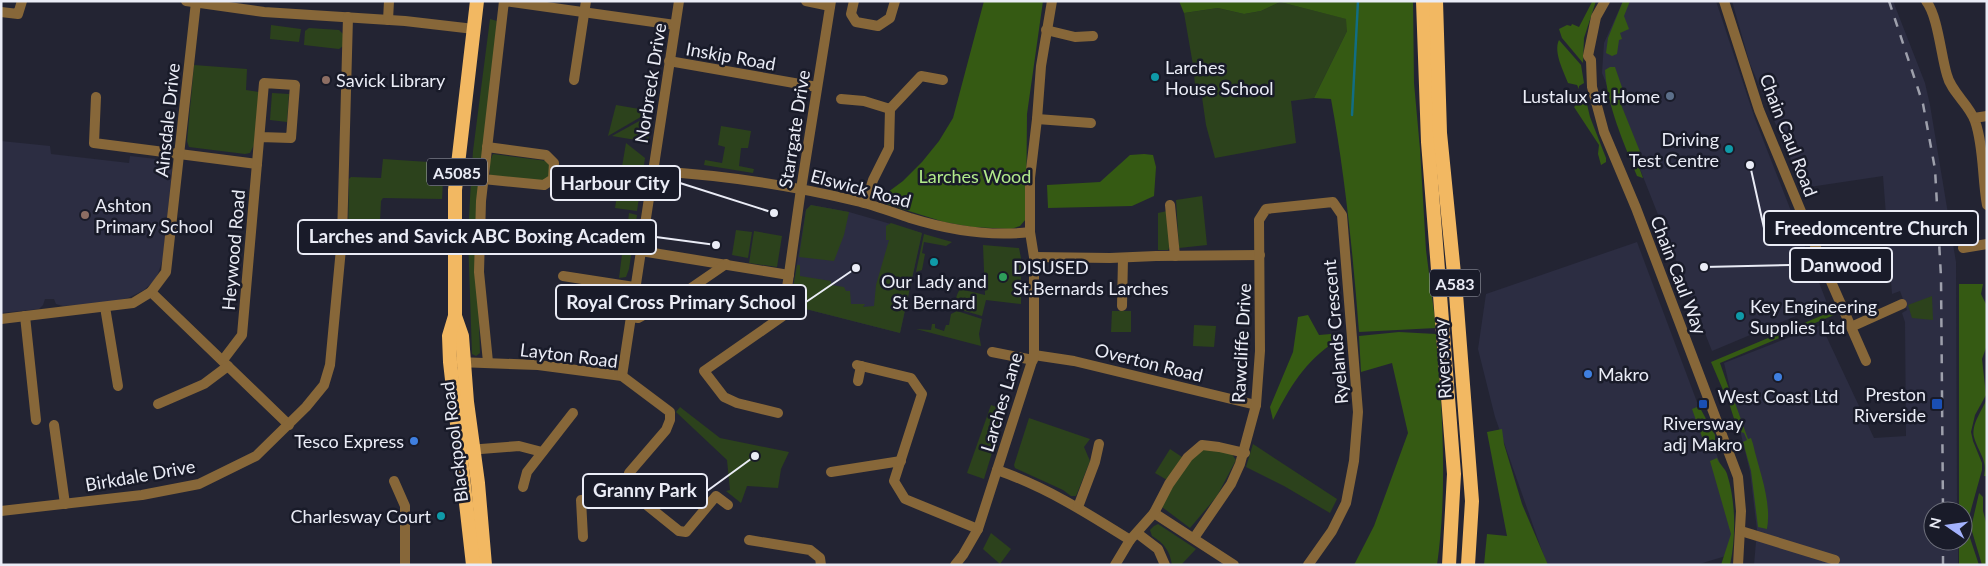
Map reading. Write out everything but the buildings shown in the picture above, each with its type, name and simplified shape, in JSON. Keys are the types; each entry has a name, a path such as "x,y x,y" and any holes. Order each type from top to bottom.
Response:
{"highway":[{"name":"Blackpool Road","path":"473,565 466,451 456,362 449,336 454,316 455,190 477,1"},
{"name":"Riversway","path":"1423,1 1428,142 1454,474 1449,565"},
{"name":"Riversway","path":"1436,1 1440,133 1456,294 1472,501 1468,565"},
{"name":"Blackpool Road","path":"466,451 478,483 485,565"}],"street":[{"path":"1,12 18,14 22,1"},
{"path":"186,1 264,12 388,20 474,29"},
{"path":"388,20 389,1"},
{"path":"488,362 479,272 483,179 504,1 675,25"},
{"path":"574,80 586,1"},
{"name":"Norbreck Drive","path":"622,376 634,287 679,1"},
{"path":"806,1 831,3"},
{"path":"854,1 851,14 856,22 878,26 890,18 894,1"},
{"name":"Larches Lane","path":"955,565 978,529 1033,358 1034,258 1030,232 1030,178 1041,66 1052,1"},
{"name":"Chain Caul Way","path":"1605,1 1596,17 1588,56 1591,60 1592,87 1604,132 1636,208 1738,477 1741,511 1738,565"},
{"name":"Chain Caul Road","path":"1724,1 1759,110 1814,243 1866,361"},
{"path":"1926,1 1930,6 1934,19 1947,78 1974,118 1978,130 1987,205"},
{"name":"Ainsdale Drive","path":"1,319 106,308 133,303 151,292 166,272 196,2"},
{"name":"Starrgate Drive","path":"778,413 737,403 724,397 704,371 783,316 831,3"},
{"name":"Birkdale Drive","path":"1,510 142,495 199,484 256,456 289,425 324,385 330,365 342,238 348,17"},
{"path":"1046,30 1075,37 1093,36"},
{"name":"Inskip Road","path":"669,62 817,87"},
{"path":"866,203 873,180 888,148 890,109 921,76 943,80"},
{"name":"Heywood Road","path":"158,404 204,384 225,363 242,335 264,83 295,85 291,138 260,136"},
{"path":"96,97 94,143 257,164"},
{"path":"841,99 864,101 890,109"},
{"path":"1974,118 1987,116"},
{"path":"1037,119 1091,123"},
{"path":"483,179 544,185 553,179 554,163 546,155 487,148"},
{"name":"Elswick Road","path":"653,171 710,175 801,189 866,203 941,227 969,232 1030,232"},
{"name":"Ryelands Crescent","path":"1260,255 1259,220 1266,209 1333,202 1342,214 1358,412 1354,461 1346,503 1332,531 1308,565"},
{"path":"1170,205 1175,256"},
{"path":"1963,248 1987,244"},
{"path":"641,251 789,275"},
{"path":"1034,258 1260,255"},
{"name":"Rawcliffe Drive","path":"1194,538 1231,484 1244,453 1256,405 1260,351 1260,255"},
{"path":"1122,306 1123,258"},
{"path":"675,299 726,264"},
{"path":"563,276 634,287"},
{"path":"151,292 289,425"},
{"path":"1851,327 1902,304"},
{"path":"630,317 638,318 658,307"},
{"path":"106,308 118,386"},
{"path":"25,316 36,420"},
{"name":"Overton Road","path":"992,352 1074,361 1256,405"},
{"name":"Layton Road","path":"456,362 538,365 622,376 670,412 670,420 666,430 629,473 628,490"},
{"path":"858,381 859,365 911,378 922,394 894,481 905,499 978,529"},
{"path":"523,487 527,472 573,413"},
{"name":"Birkdale Drive","path":"54,425 65,504"},
{"path":"1078,507 1095,462 1099,444"},
{"path":"1115,565 1134,537 1154,513 1169,484 1188,457 1202,445 1244,453"},
{"path":"466,451 519,446 542,452"},
{"path":"831,472 901,461"},
{"path":"997,470 1043,488 1158,549 1165,565"},
{"path":"394,481 405,506 405,565"},
{"path":"584,536 581,500 617,496 628,490 679,531 686,532 716,496 728,505"},
{"path":"1154,513 1234,565"},
{"path":"1741,531 1835,560"},
{"path":"749,540 810,550 820,558 821,565"}],"shaded area":[{"path":"1623,1 1716,1 1755,119 1827,303 1712,351 1602,73 1604,43"},
{"path":"1732,1 1893,1 1925,83 1956,262 1957,501 1923,501 1923,551 1958,551 1958,565 1754,565 1757,530 1750,472 1724,363 1821,325 1874,438 1906,436 1905,322 1902,313 1907,310 1900,291 1892,294 1883,176 1803,188 1750,64"},
{"name":"Ashton Primary School","path":"1,141 50,146 51,154 129,163 130,156 165,160 171,163 172,171 163,259 156,279 144,290 128,298 101,304 63,306 56,304 54,299 45,299 39,309 1,313"},
{"path":"811,205 849,212 922,233 900,333 790,305 806,210"},
{"path":"1637,242 1724,474 1732,528 1729,555 1696,565 1547,565 1495,417 1478,349 1486,294"}],"green space":[{"name":"Larches Wood","path":"984,1 1043,1 1027,114 1026,219 1020,226 1011,229 972,227 944,222 880,202 880,198 903,181 922,162 939,141 953,118"},
{"path":"1179,1 1413,1 1414,83 1426,250 1436,328 1359,332 1348,215 1331,99 1314,98 1347,31 1346,19 1280,2 1261,11 1244,14 1218,8 1184,13"},
{"path":"1591,1 1596,1 1584,38 1583,63 1562,38 1559,29 1567,25 1571,26 1572,24 1579,27"},
{"path":"1623,1 1630,1 1624,16 1629,29 1620,33 1622,39 1619,40 1617,54 1612,56 1606,53 1608,38"},
{"path":"1280,2 1347,19 1347,31 1314,98 1291,101 1296,143 1215,158 1206,125 1202,97 1196,94 1184,13 1218,8 1244,14 1261,11"},
{"path":"490,19 497,21 477,266 480,353 476,356 472,354 468,237 473,151"},
{"path":"271,25 301,29 299,42 270,39"},
{"path":"309,28 339,30 343,34 343,46 339,49 304,45 305,31"},
{"path":"1559,40 1581,65 1584,83 1579,86 1579,89 1577,85 1568,83 1558,56"},
{"path":"194,65 247,69 246,90 259,92 254,145 250,153 189,147 187,141"},
{"path":"1615,67 1626,99 1620,102 1645,164 1639,167 1643,178 1637,176 1613,111 1606,84 1605,70"},
{"path":"272,93 289,94 287,122 270,120"},
{"path":"1580,97 1586,100 1590,117 1606,158 1606,162 1601,165 1598,154 1599,145 1574,107 1580,101"},
{"path":"616,105 651,111 608,136"},
{"path":"652,114 648,142 612,136"},
{"path":"721,126 751,131 748,148 741,148 739,166 754,169 753,173 704,165 705,160 722,163 725,147 718,145"},
{"path":"626,143 645,158 637,211 615,208"},
{"path":"493,154 547,161 550,165 550,179 545,181 490,176 490,161"},
{"path":"1130,155 1153,155 1156,167 1154,196 1132,206 1048,208 1047,185 1100,182"},
{"path":"383,159 444,163 442,199 383,198 381,201 379,241 348,239 349,179 351,177 381,178"},
{"path":"1202,196 1207,245 1179,248 1176,200"},
{"path":"811,205 849,212 844,235 834,261 799,257 806,210"},
{"path":"1167,211 1170,246 1168,250 1158,250 1158,213"},
{"path":"629,213 637,215 629,269 626,277 619,278 625,231 627,231"},
{"path":"891,223 922,233 900,333 790,305 797,265 800,265 800,276 831,281 831,285 844,287 846,291 850,291 851,304 865,304 863,307 874,306 876,285 889,240 886,240 886,226"},
{"path":"736,230 752,232 748,258 732,255"},
{"path":"754,231 782,236 777,267 749,263"},
{"path":"924,234 952,242 946,246 924,242 922,253 925,254 922,270 916,272"},
{"name":"DISUSED St.Bernards Larches","path":"983,245 1019,248 1021,258 1021,304 986,300 982,316 958,309 956,301 960,289 985,295"},
{"path":"1959,284 1983,284 1981,294 1987,306 1987,345 1982,359 1986,395 1975,415 1971,432 1982,463 1982,470 1973,502 1959,501"},
{"path":"1932,296 1933,320 1912,318 1908,305"},
{"path":"1835,310 1834,315 1720,363 1729,389 1723,390 1711,362"},
{"path":"957,311 982,319 979,334 981,346 916,329 931,330 932,324 935,324 935,328 944,331 946,325 949,325 951,314"},
{"path":"1112,311 1131,311 1131,332 1111,332"},
{"path":"1308,315 1319,335 1331,334 1336,341 1306,367 1273,420 1270,407 1293,352 1298,317"},
{"path":"1194,325 1216,326 1214,347 1193,346"},
{"path":"1399,332 1436,334 1443,449 1442,507 1437,565 1354,565 1374,526 1408,433 1392,363 1361,372 1359,336"},
{"path":"1987,399 1987,476 1984,476 1984,461 1973,432 1975,423"},
{"path":"1734,400 1748,439 1751,438 1761,475 1768,508 1767,529 1758,527 1751,471 1743,442 1747,440 1744,433 1738,431 1729,403"},
{"path":"991,405 1005,410 984,479 967,473"},
{"path":"680,407 720,438 789,452 781,469 778,488 747,486 741,503 726,491 730,490 727,460 676,412"},
{"path":"1700,408 1715,435 1715,440 1712,444 1714,450 1707,451 1692,409"},
{"path":"1029,418 1090,439 1084,447 1090,461 1076,496 1071,496 1063,490 1015,468 1014,465"},
{"path":"1502,429 1504,444 1522,504 1548,565 1484,565 1487,534 1507,536 1487,432"},
{"path":"1253,444 1337,499 1330,513 1284,486 1246,467"},
{"path":"1205,448 1231,453 1236,460 1217,496 1190,528 1162,507 1185,467"},
{"path":"1170,449 1182,457 1167,480 1155,473"},
{"path":"1717,458 1727,474 1732,496 1734,531 1730,565 1721,565 1731,534 1710,461"},
{"path":"1979,493 1983,497 1983,511 1987,526 1987,565 1982,565 1973,535 1973,519"},
{"path":"1158,524 1196,549 1181,565 1172,565 1166,548 1152,536 1150,530"},
{"path":"991,533 1011,549 1000,564 983,549"},
{"path":"1973,547 1979,565 1959,565 1959,551 1973,551"}],"waterway":[{"path":"1352,115 1358,1"}],"railway":[{"path":"1889,1 1923,104 1935,169 1941,277 1943,501"},
{"path":"1943,551 1943,565"}],"place":[{"name":"Larches House School","path":"1155,77"},
{"name":"Savick Library","path":"326,80"},
{"name":"Lustalux at Home","path":"1670,96"},
{"name":"Driving Test Centre","path":"1729,149"},
{"name":"Freedomcentre Church","path":"1750,165"},
{"name":"Harbour City","path":"774,213"},
{"name":"Ashton Primary School","path":"85,215"},
{"name":"Larches and Savick ABC Boxing Academ","path":"716,245"},
{"name":"Our Lady and St Bernard","path":"934,262"},
{"name":"Danwood","path":"1704,267"},
{"name":"Royal Cross Primary School","path":"856,268"},
{"name":"DISUSED St.Bernards Larches","path":"1003,277"},
{"name":"Key Engineering Supplies Ltd","path":"1740,316"},
{"name":"Makro","path":"1588,374"},
{"name":"West Coast Ltd","path":"1778,377"},
{"name":"Riversway adj Makro","path":"1703,404"},
{"name":"Preston Riverside","path":"1937,404"},
{"name":"Tesco Express","path":"414,441"},
{"name":"Granny Park","path":"755,456"},
{"name":"Charlesway Court","path":"441,516"}]}
